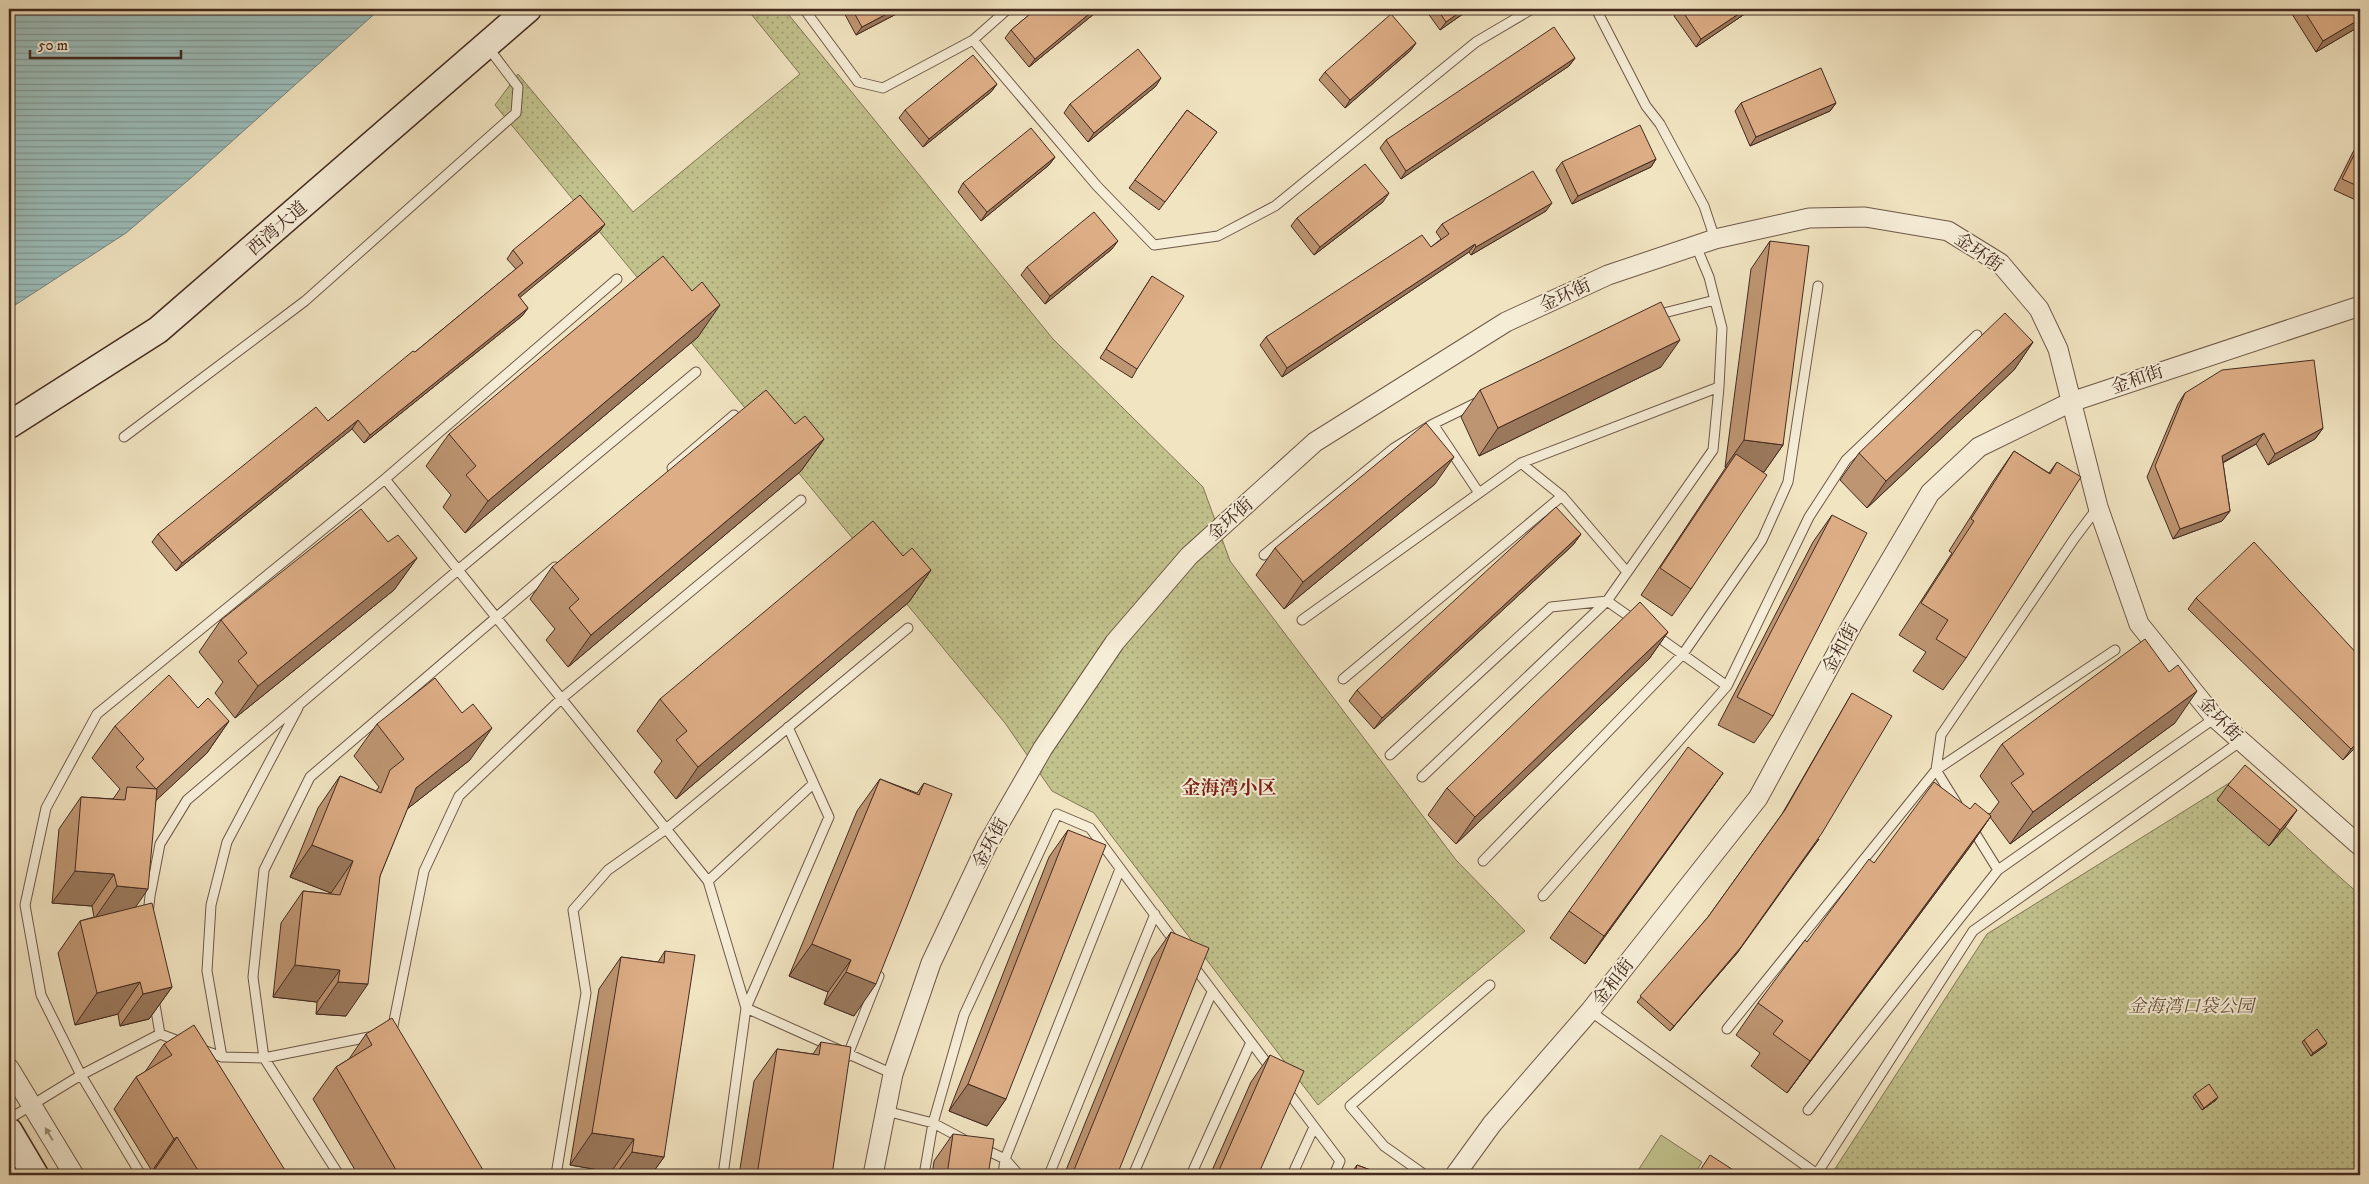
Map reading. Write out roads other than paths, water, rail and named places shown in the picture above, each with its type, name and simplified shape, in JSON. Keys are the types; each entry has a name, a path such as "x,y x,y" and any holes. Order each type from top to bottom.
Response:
{"main road":[{"name":"西湾大道","path":"9,425 158,330 528,9"},
{"path":"9,1131 35,1175"}],"street":[{"name":"金环街","path":"873,1175 893,1074 932,964 992,837 1043,748 1115,642 1189,556 1315,442 1506,322 1608,275 1716,239 1809,218 1865,216 1948,231 2000,263 2039,309 2058,349 2098,507 2139,624 2215,718 2360,846"},
{"name":"金和街","path":"1455,1175 1492,1124 1590,1011 1758,798 1852,626 1930,493 1979,446 2071,402 2360,306"},
{"path":"9,1068 74,1175"}],"lane":[{"path":"804,9 858,82 883,88 973,40 1008,9"},
{"path":"973,40 1098,186 1154,246 1218,236 1275,206 1476,42 1532,9"},
{"path":"1596,9 1646,106 1660,124 1704,206 1716,239"},
{"path":"124,437 305,301 516,113 518,87 487,46"},
{"path":"1422,777 1607,601 1713,450 1722,328 1715,300 1696,246"},
{"path":"141,1175 81,1075 41,995 25,905 46,808 97,714 384,479 617,279"},
{"path":"1483,861 1683,654 1762,540 1788,482 1818,286"},
{"path":"1647,320 1656,315 1715,300"},
{"path":"1543,896 1727,686 1809,517 1846,460 1976,335"},
{"path":"148,923 150,896 160,844 187,800 458,570 696,372"},
{"path":"1302,620 1521,463 1719,387"},
{"path":"1264,555 1394,448 1433,424 1486,398"},
{"path":"667,472 734,415"},
{"path":"1433,424 1479,493"},
{"path":"1521,463 1562,496 1626,572"},
{"path":"384,479 708,881 746,1008 847,1058 893,1074"},
{"path":"1342,679 1562,496"},
{"path":"396,1041 391,1032 424,872 459,796 561,699 801,500"},
{"path":"1962,812 1936,770 1941,735 2074,539 2098,507"},
{"path":"340,1175 264,1058 253,977 264,870 310,777 563,561"},
{"path":"1390,755 1551,607 1607,601 1727,686"},
{"path":"556,1175 586,993 573,910 608,870 666,829 908,628"},
{"path":"1727,1029 1936,770 2115,650"},
{"path":"222,1057 207,971 211,905 227,842 300,704"},
{"path":"1808,1110 1998,870 2215,718"},
{"path":"724,1175 746,1008 829,817 788,727"},
{"path":"1590,1011 1817,1175 1973,931 2241,741"},
{"path":"708,881 813,784"},
{"path":"924,1175 933,1123 964,1015 1057,814 1090,828 1340,1161 1334,1175"},
{"path":"1967,820 1998,870"},
{"path":"1003,1175 1005,1159 1120,869"},
{"path":"1049,1175 1155,914"},
{"path":"847,1058 884,963"},
{"path":"1425,1175 1384,1146 1350,1106 1490,985"},
{"path":"152,987 160,1034"},
{"path":"1133,1175 1212,992"},
{"path":"9,1119 81,1075 160,1034 222,1057 264,1058 391,1032"},
{"path":"183,1042 188,1051"},
{"path":"1191,1175 1251,1042"},
{"path":"886,1111 933,1123 1005,1159 1019,1175"},
{"path":"1292,1175 1314,1126"}],"water":[{"path":"9,9 380,9 192,177 126,233 9,309"}],"district":[{"name":"金海湾小区","path":"1229,787"}],"park label":[{"name":"金海湾口袋公园","path":"2191,1006"}]}
